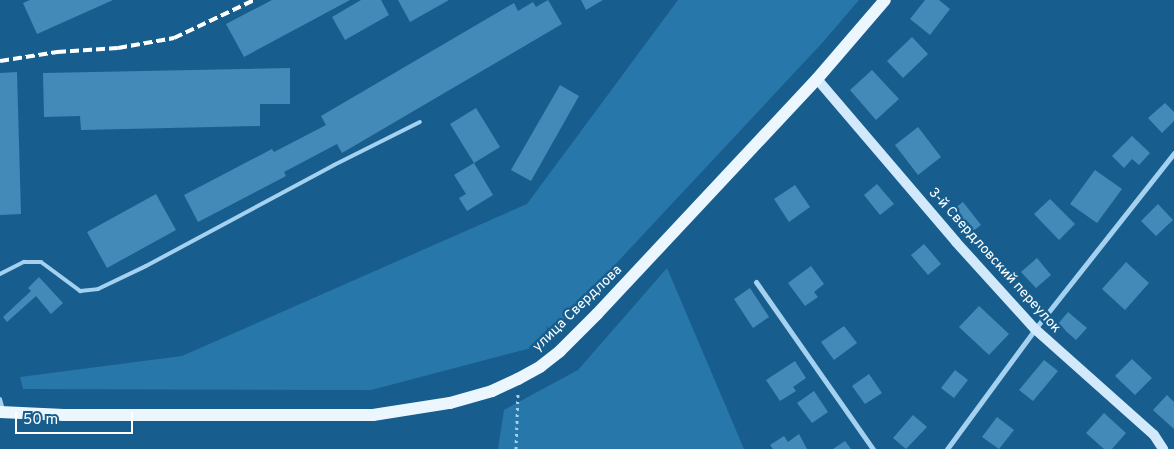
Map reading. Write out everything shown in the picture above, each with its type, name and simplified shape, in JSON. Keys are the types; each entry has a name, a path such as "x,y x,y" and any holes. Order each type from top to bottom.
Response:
{"main road":[{"name":"улица Свердлова","path":"1,412 73,415 373,415 450,403 492,391 518,379 560,351 597,314 817,79 885,0"},
{"name":"3-й Свердловский переулок","path":"817,79 956,242 1035,329 1154,435 1163,449"}],"street":[{"path":"946,449 1035,329 1174,153"},
{"path":"756,282 873,449"}],"lane":[{"path":"0,274 24,262 41,262 80,291 98,289 146,266 325,170 420,122"},
{"path":"0,399 1,412"}],"path":[{"path":"516,449 518,379"}],"shaded area":[{"path":"678,0 859,0 823,42 539,346 371,390 23,389 20,377 182,356 527,204"},
{"path":"667,268 744,449 498,449 504,410 578,370"}],"building":[{"path":"30,0 113,0 37,34 23,3"},
{"path":"272,0 350,0 244,57 226,24"},
{"path":"361,0 381,0 389,15 345,40 332,17"},
{"path":"398,0 449,0 410,22"},
{"path":"548,0 562,24 342,153 337,144 284,172 286,176 198,222 184,195 272,149 274,152 326,125 321,116 514,3 518,11 533,2 536,7"},
{"path":"581,0 603,0 586,10"},
{"path":"925,0 939,0 950,9 930,35 910,19"},
{"path":"912,37 928,54 903,78 887,61"},
{"path":"290,68 290,104 260,104 260,126 81,130 80,116 44,117 43,73"},
{"path":"872,70 899,99 876,120 850,90"},
{"path":"17,72 21,214 0,215 0,73"},
{"path":"560,85 579,96 531,181 511,170"},
{"path":"1165,103 1174,112 1174,121 1162,133 1148,118"},
{"path":"476,108 500,147 474,163 450,124"},
{"path":"918,127 941,157 918,175 895,145"},
{"path":"1132,136 1150,153 1139,165 1132,159 1124,168 1112,156"},
{"path":"474,163 493,195 467,211 459,198 466,194 454,175"},
{"path":"1095,170 1122,189 1097,223 1070,204"},
{"path":"877,184 894,204 880,215 864,195"},
{"path":"795,185 810,207 789,222 774,199"},
{"path":"156,194 176,230 107,268 87,232"},
{"path":"1050,199 1075,224 1059,240 1034,214"},
{"path":"963,202 981,225 968,235 950,212"},
{"path":"1158,204 1173,220 1156,236 1141,221"},
{"path":"924,244 941,264 928,275 911,255"},
{"path":"1037,258 1051,275 1036,288 1021,272"},
{"path":"1126,262 1149,283 1125,310 1102,289"},
{"path":"811,266 824,284 814,292 818,297 805,306 788,283"},
{"path":"39,277 63,303 51,314 36,296 7,322 3,317 31,291 28,288"},
{"path":"750,288 769,317 753,328 734,299"},
{"path":"979,306 1009,334 989,355 959,327"},
{"path":"1068,312 1087,328 1076,340 1058,324"},
{"path":"844,326 857,343 834,360 821,342"},
{"path":"1132,359 1152,378 1135,395 1115,376"},
{"path":"1044,360 1058,371 1033,401 1019,390"},
{"path":"795,361 806,378 793,387 796,391 780,401 766,380"},
{"path":"955,370 968,380 954,398 941,388"},
{"path":"869,374 882,393 865,404 852,386"},
{"path":"814,391 828,412 812,423 797,403"},
{"path":"1167,395 1174,402 1174,429 1153,410"},
{"path":"1104,413 1126,433 1112,449 1104,449 1086,433"},
{"path":"913,415 927,427 906,449 893,438"},
{"path":"997,417 1014,430 999,449 982,437"},
{"path":"799,434 807,449 773,449 770,445 784,436 788,442"},
{"path":"845,441 851,449 833,449"}],"railway":[{"path":"0,61 57,52 118,48 174,38 254,0"}]}
